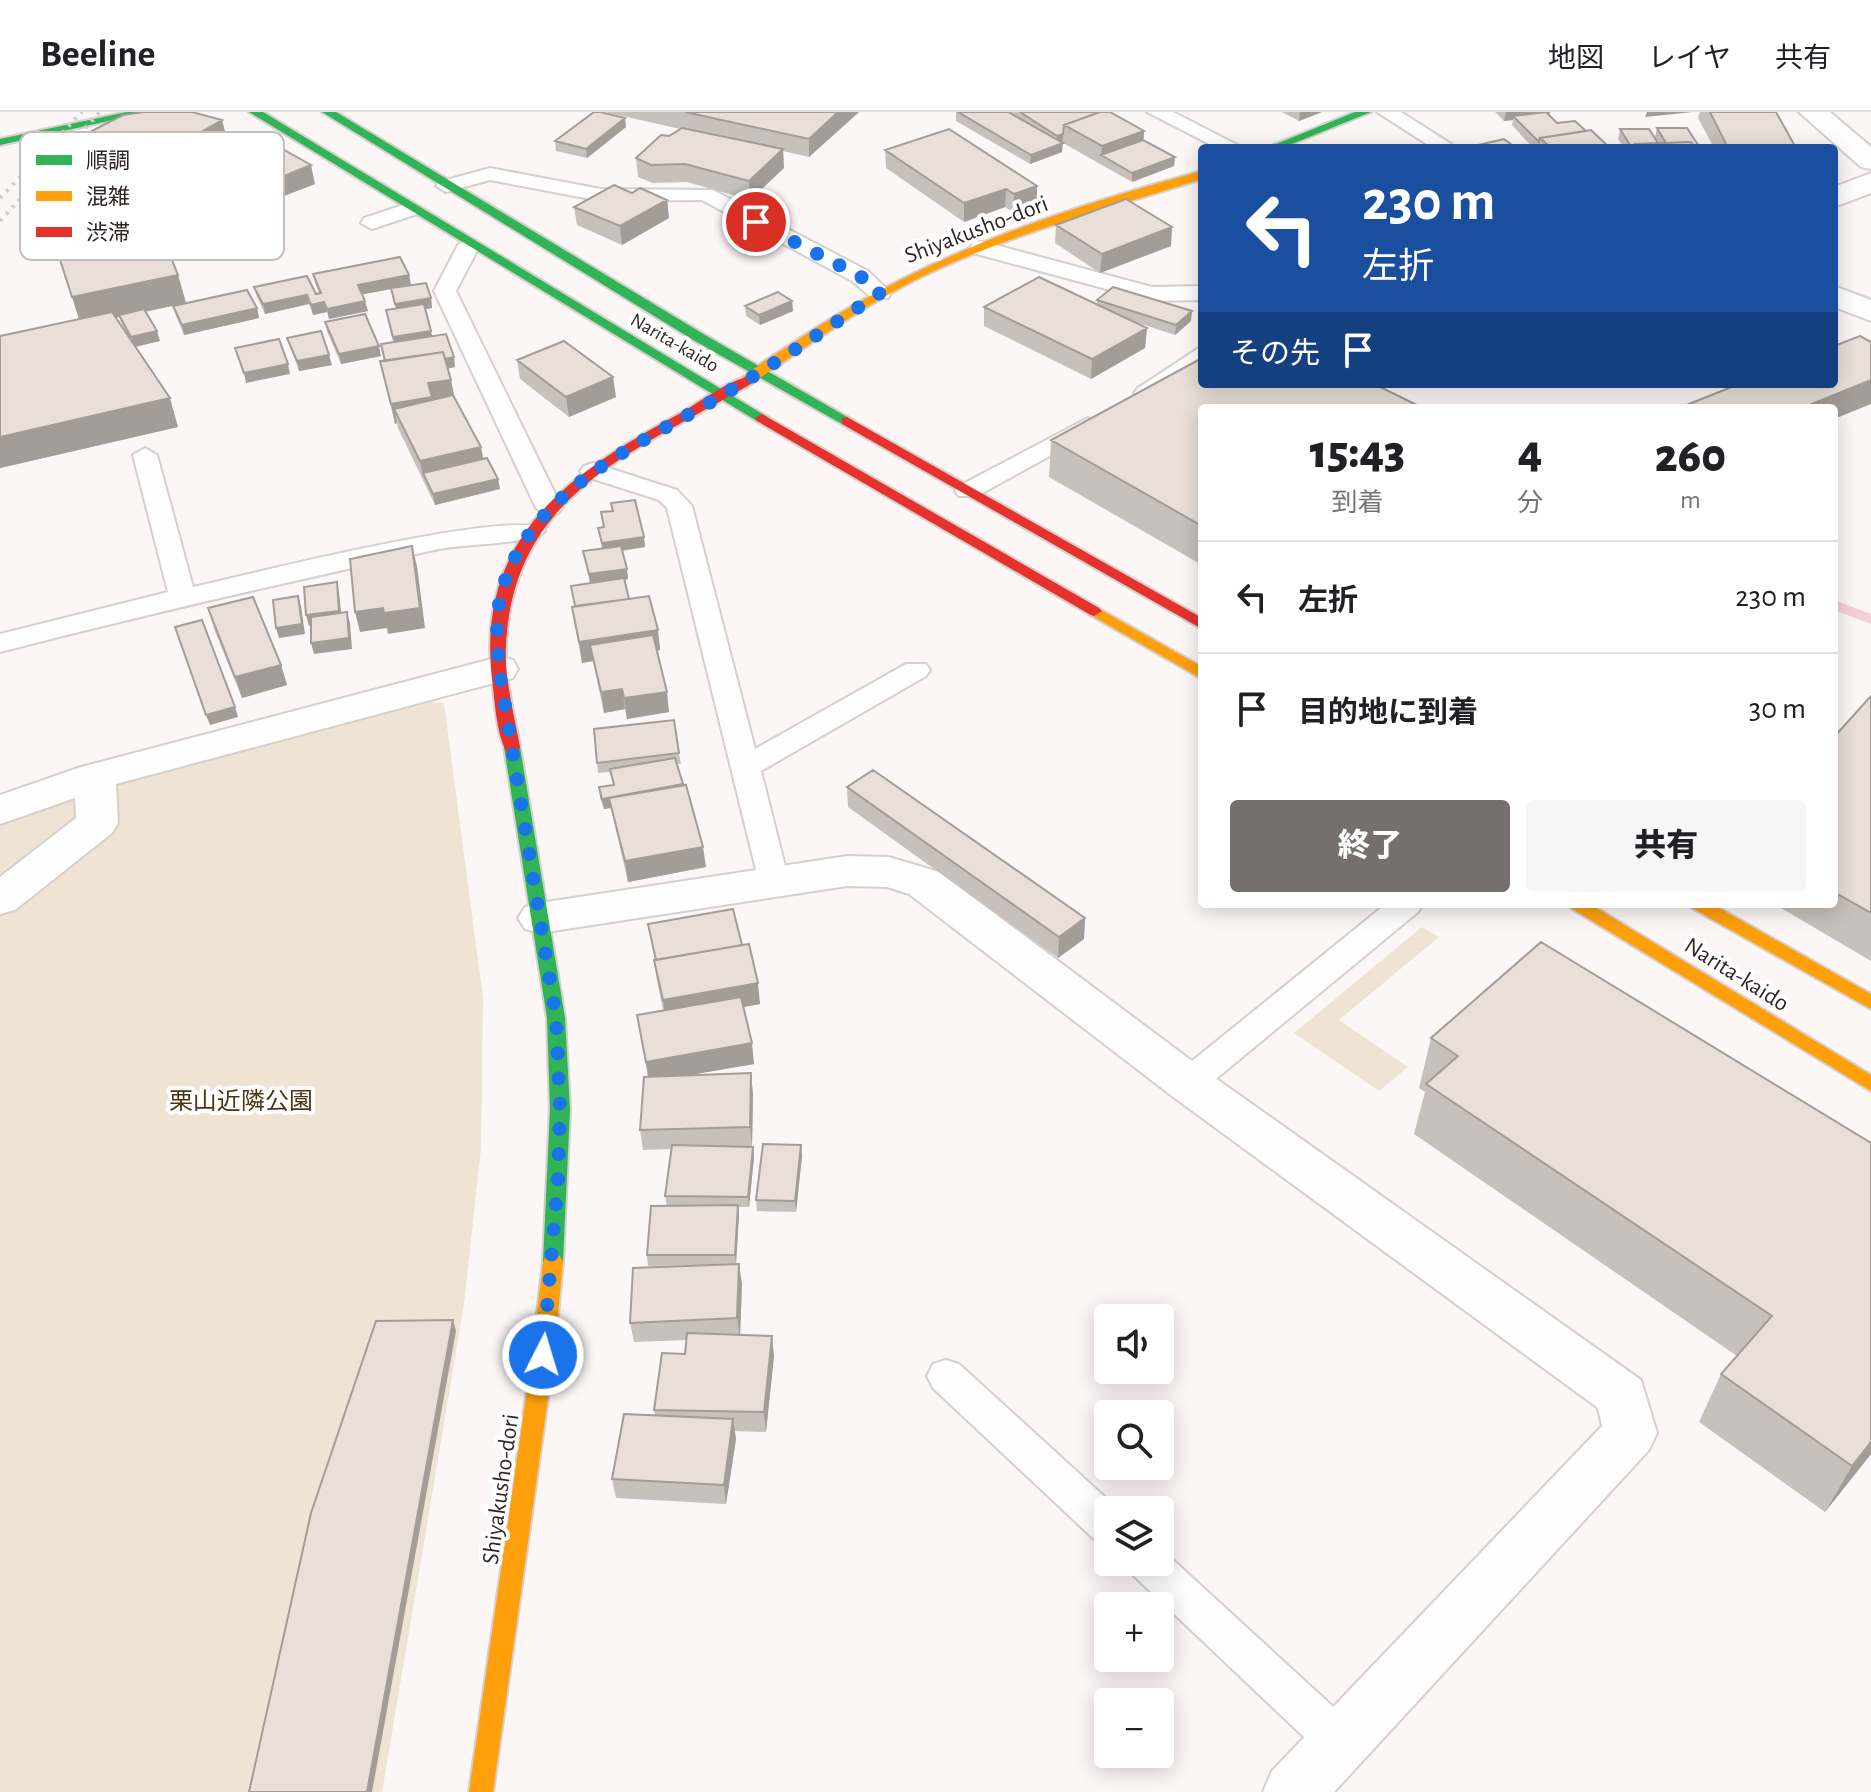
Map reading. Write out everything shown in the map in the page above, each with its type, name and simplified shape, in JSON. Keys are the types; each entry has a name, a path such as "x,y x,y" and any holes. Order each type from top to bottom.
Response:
{"main road":[{"name":"Narita-kaido","path":"255,112 469,245 1198,672"},
{"name":"Narita-kaido","path":"328,112 760,373 1198,622"},
{"path":"47,132 136,113"},
{"path":"1282,144 1360,113"},
{"path":"0,142 20,138"},
{"name":"Shiyakusho-dori","path":"481,1792 543,1355 555,1239 560,1109 557,1048 540,918 499,669 496,624 502,588 532,531 549,508 593,471 760,373 880,293 981,248 1198,176"},
{"name":"Narita-kaido","path":"1584,908 1871,1084"},
{"name":"Narita-kaido","path":"1705,908 1871,1002"}],"street":[{"path":"1813,112 1871,161"},
{"path":"1838,196 1871,182"},
{"path":"1838,297 1871,312"},
{"path":"0,810 95,776 499,669"},
{"path":"0,899 97,823 95,776"},
{"path":"540,918 847,871 889,872 924,883 1188,1083 1622,1396 1630,1433 1293,1792"}],"lane":[{"path":"1157,112 1225,144"},
{"path":"1387,112 1441,144"},
{"path":"446,186 490,174 601,195 706,194 723,200 739,213 860,276 880,293"},
{"path":"372,223 409,209"},
{"path":"469,245 445,291 549,508"},
{"path":"981,248 1151,294 1198,293"},
{"path":"968,491 1162,384 1198,356"},
{"path":"145,455 183,598"},
{"path":"593,471 668,495 679,506 774,882"},
{"path":"0,643 183,598 462,536 532,531"},
{"path":"744,768 916,670"},
{"path":"1188,1083 1402,908"},
{"path":"946,1376 1094,1513"},
{"path":"1162,1576 1339,1741"}],"green space":[{"name":"栗山近隣公園","path":"431,702 444,703 483,998 481,1148 464,1304 382,1792 0,1792 0,818 57,796"},
{"path":"1422,927 1439,937 1339,1020 1408,1067 1379,1091 1294,1033"}],"building":[{"path":"192,112 222,120 201,132 90,132 123,115"},
{"path":"594,112 625,118 586,149 555,141"},
{"path":"685,112 838,112 809,139"},
{"path":"958,112 1008,112 1063,143 1031,155"},
{"path":"1020,112 1100,112 1064,125 1063,134 1057,136"},
{"path":"1100,112 1110,112 1144,131 1102,146 1064,125"},
{"path":"1546,112 1557,123 1575,121 1586,131 1540,138 1539,142 1513,116"},
{"path":"1710,112 1776,112 1794,144 1726,144"},
{"path":"682,128 783,149 749,181 685,164 651,165 636,158 661,135 669,136"},
{"path":"1657,128 1687,128 1697,144 1691,142 1666,143"},
{"path":"949,129 1037,186 1014,194 1006,189 964,203 885,150"},
{"path":"1620,129 1649,129 1658,143 1635,144 1629,144"},
{"path":"1591,130 1606,144 1547,144 1540,138"},
{"path":"1504,139 1511,144 1482,144"},
{"path":"1143,140 1175,157 1132,173 1101,155"},
{"path":"1691,142 1692,144 1635,144"},
{"path":"284,150 311,165 284,176"},
{"path":"614,185 632,193 640,188 667,200 620,226 574,207"},
{"path":"1126,199 1172,227 1102,254 1056,225"},
{"path":"400,257 409,275 358,285 365,301 327,309 324,302 311,305 307,295 263,304 254,287 307,276 316,294 321,293 313,274"},
{"path":"60,260 172,260 178,275 72,297"},
{"path":"1039,277 1147,328 1092,359 984,307"},
{"path":"426,283 431,298 395,304 391,288"},
{"path":"1113,287 1192,311 1176,325 1097,300"},
{"path":"247,290 257,308 182,325 173,306"},
{"path":"778,292 792,301 759,315 745,306"},
{"path":"424,304 431,331 393,337 386,310"},
{"path":"144,309 157,331 131,337 119,315"},
{"path":"112,312 170,398 0,437 0,336"},
{"path":"365,314 379,346 339,354 325,322"},
{"path":"321,331 329,355 297,361 287,338"},
{"path":"446,334 454,357 445,359 443,352 385,361 381,344"},
{"path":"1860,336 1871,342 1871,380 1812,404 1689,404 1729,388 1838,388 1838,344"},
{"path":"279,339 288,364 244,373 235,348"},
{"path":"564,341 613,377 566,397 517,360"},
{"path":"443,352 451,380 428,383 432,397 391,404 380,361"},
{"path":"1198,360 1198,388 1382,388 1415,404 1198,404 1198,524 1051,440"},
{"path":"453,395 481,447 420,461 394,409"},
{"path":"487,458 498,479 433,494 423,473"},
{"path":"635,500 644,537 602,543 598,528 604,527 601,512 613,511 611,503"},
{"path":"412,546 420,608 384,613 383,608 355,612 350,559"},
{"path":"621,546 627,569 589,574 583,551"},
{"path":"624,578 629,599 575,606 571,586"},
{"path":"337,582 339,611 306,615 304,587"},
{"path":"298,596 302,624 276,628 273,600"},
{"path":"649,596 658,630 579,642 572,607"},
{"path":"253,597 281,665 235,677 208,608"},
{"path":"347,612 349,638 311,643 311,617"},
{"path":"202,620 235,707 206,715 175,627"},
{"path":"653,635 667,692 624,698 622,689 601,692 590,645"},
{"path":"1871,696 1871,913 1838,894 1838,733"},
{"path":"674,720 679,753 597,763 594,729"},
{"path":"675,758 683,784 602,799 599,787 614,785 610,769"},
{"path":"873,770 1085,918 1059,937 847,787"},
{"path":"686,785 703,847 625,861 609,798"},
{"path":"733,909 742,945 656,960 648,924"},
{"path":"1541,942 1871,1143 1871,1442 1852,1466 1721,1374 1772,1316 1426,1084 1458,1056 1431,1038"},
{"path":"749,944 758,983 663,1000 654,960"},
{"path":"741,997 752,1043 646,1062 637,1015"},
{"path":"751,1073 750,1127 640,1130 644,1077"},
{"path":"763,1144 801,1145 795,1201 756,1200"},
{"path":"672,1145 753,1147 748,1197 665,1196"},
{"path":"738,1205 735,1255 647,1255 651,1206"},
{"path":"739,1264 737,1318 630,1323 633,1268"},
{"path":"453,1320 367,1792 249,1792 311,1513 376,1321"},
{"path":"687,1333 772,1336 764,1412 654,1410 662,1353 685,1354"},
{"path":"624,1414 733,1419 724,1485 612,1479"}],"waterway":[{"path":"1838,607 1871,619"}],"railway":[{"path":"63,132 82,112"},
{"path":"82,132 100,112"},
{"path":"0,198 20,177"},
{"path":"0,221 20,199"}],"traffic: fast":[{"path":"48,132 143,112"},
{"path":"255,112 762,418"},
{"path":"328,112 700,338 847,421"},
{"path":"1282,144 1365,112"},
{"path":"0,142 20,138"},
{"path":"512,747 556,1018 560,1109 553,1262"}],"traffic: slow":[{"path":"746,381 873,298 952,258 1058,220 1198,176"},
{"path":"1094,611 1198,672"},
{"path":"1584,908 1871,1084"},
{"path":"1705,908 1871,1002"},
{"path":"481,1792 543,1355 553,1262"}],"traffic: jam":[{"path":"512,747 498,645 504,592 522,548 548,511 581,480 619,454 746,381"},
{"path":"762,418 1094,611"},
{"path":"847,421 1198,622"}],"route":[{"path":"543,1355 558,1179 560,1109 556,1018 499,669 496,624 502,588 532,531 549,508 593,471 760,373 880,293 860,276 756,222"}]}
